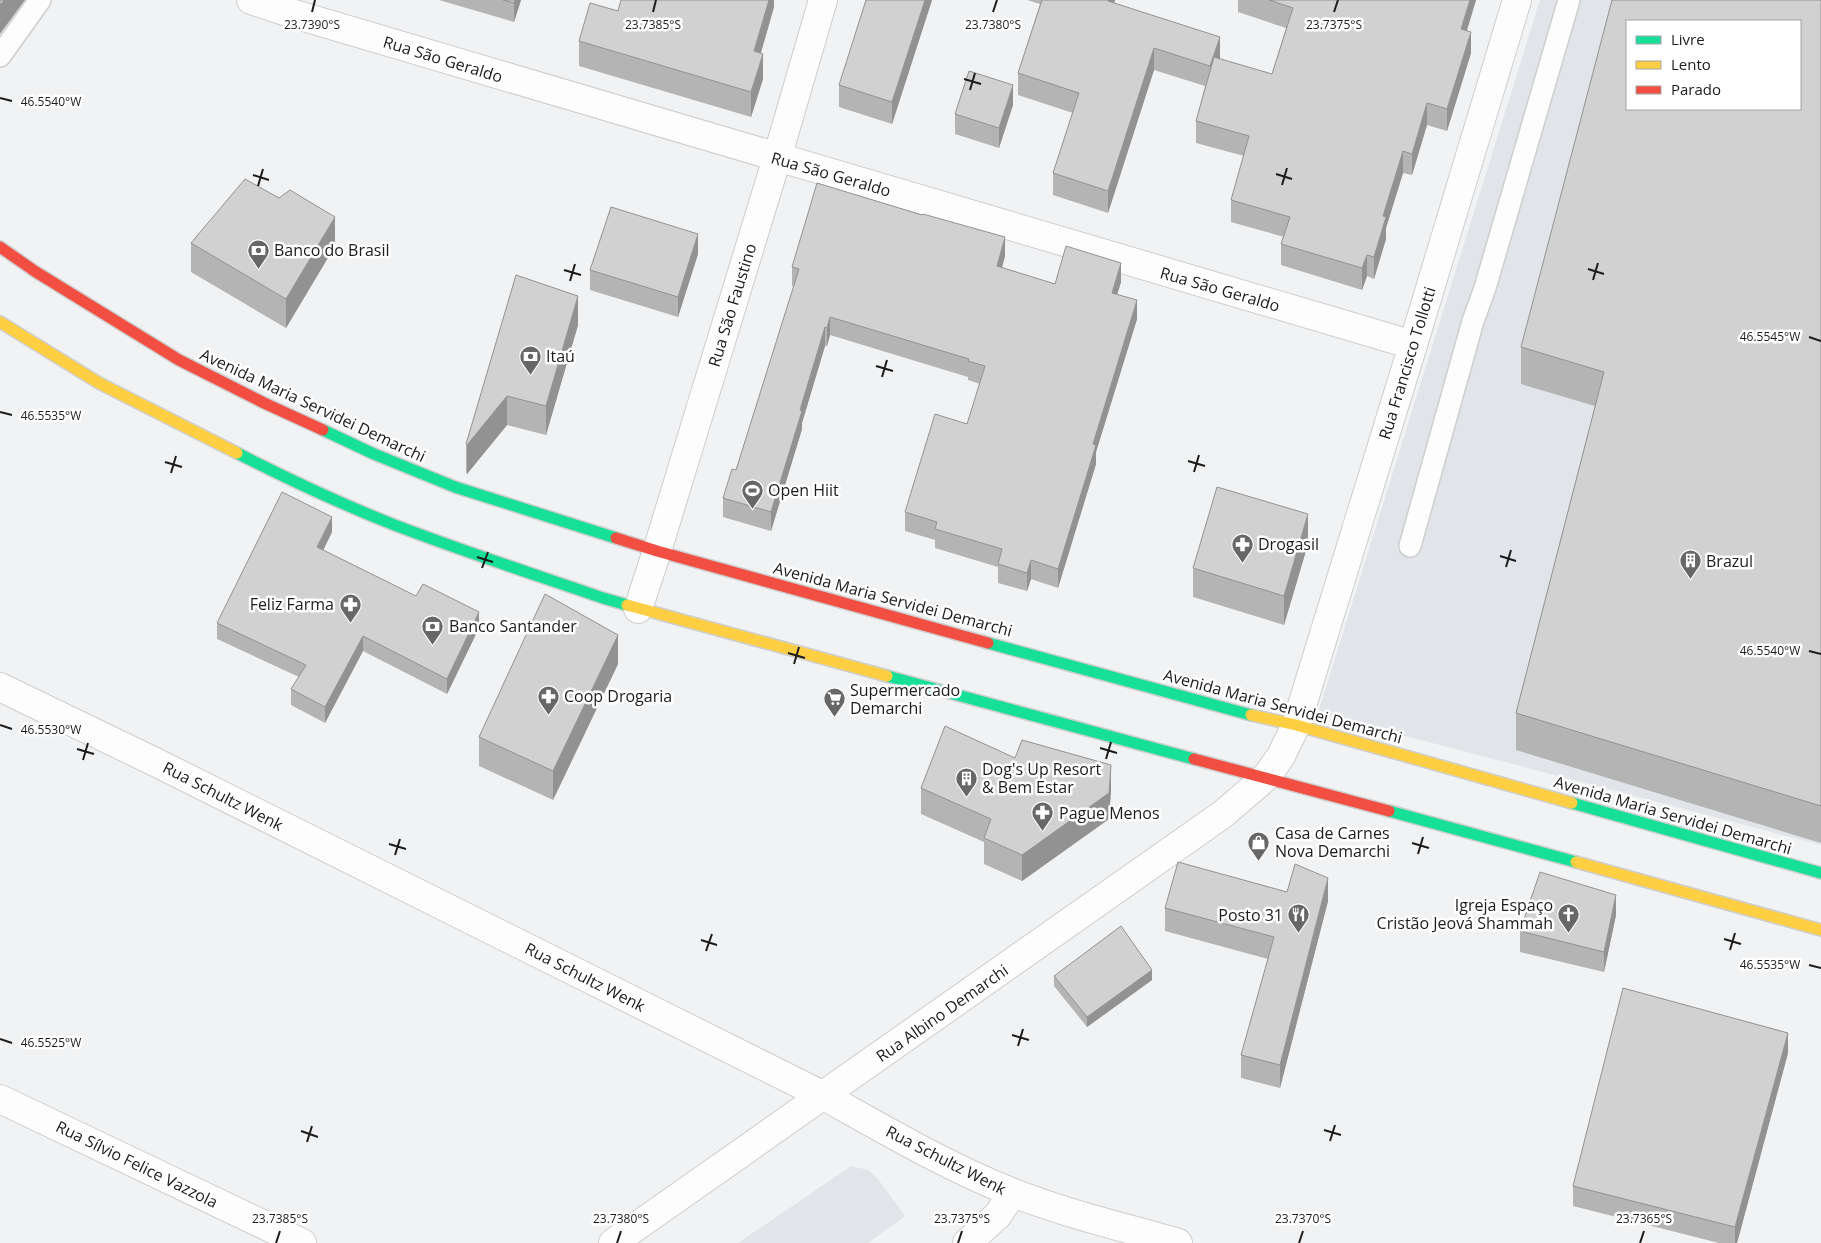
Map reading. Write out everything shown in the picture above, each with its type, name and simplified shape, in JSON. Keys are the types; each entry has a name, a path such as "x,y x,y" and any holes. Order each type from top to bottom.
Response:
{"main road":[{"name":"Avenida Maria Servidei Demarchi","path":"0,247 36,272 179,360 264,403 366,450 456,487 658,551 1223,708 1296,725 1821,873"},
{"path":"0,322 99,383 230,450 311,488 390,523 451,546 638,609 1131,743 1266,777 1821,930"}],"street":[{"name":"Rua São Geraldo","path":"251,0 284,12 1413,345"},
{"name":"Rua São Faustino","path":"638,609 658,551 823,0"},
{"name":"Rua Francisco Tollotti","path":"1266,777 1281,756 1296,725 1517,0"},
{"name":"Rua Schultz Wenk","path":"0,687 824,1096 972,1175 1012,1192 1178,1243"},
{"name":"Rua Albino Demarchi","path":"613,1243 1223,814 1266,777"},
{"name":"Rua Sílvio Felice Vazzola","path":"0,1098 302,1243"},
{"path":"967,1243 998,1214 1012,1192"}],"lane":[{"path":"0,56 40,0"},
{"path":"1410,546 1473,322 1485,288 1569,0"}],"shaded area":[{"name":"Brazul","path":"1540,0 1821,0 1821,845 1318,713"},
{"path":"851,1166 868,1170 878,1179 905,1216 868,1243 738,1243"}],"building":[{"path":"503,0 515,0 514,3"},
{"path":"621,0 769,0 754,51 763,54 751,92 579,41 590,3 618,11"},
{"path":"866,0 925,0 892,102 839,85"},
{"path":"1042,0 1108,0 1220,37 1210,66 1154,48 1108,191 1053,173 1079,93 1018,73"},
{"path":"1269,0 1470,0 1461,29 1471,32 1447,109 1427,103 1412,154 1403,151 1383,216 1386,217 1374,257 1367,255 1362,268 1281,244 1290,217 1231,200 1249,136 1196,121 1214,57 1272,74 1293,8"},
{"name":"Brazul","path":"1612,0 1821,0 1821,806 1516,713 1604,372 1521,347"},
{"path":"969,71 1013,85 999,128 955,114"},
{"path":"245,179 279,198 290,190 335,217 286,299 191,243"},
{"path":"817,183 922,215 1005,237 997,266 1055,284 1066,246 1121,263 1112,293 1137,300 1093,444 1096,445 1058,569 1031,560 1027,573 998,564 1002,549 935,529 937,522 905,512 935,414 967,424 985,366 968,361 969,359 830,317 827,328 825,327 771,512 723,498 732,469 736,470 799,269 792,267"},
{"path":"611,207 698,234 678,297 590,270"},
{"name":"Itaú","path":"516,275 578,296 546,406 507,396 467,445 466,444"},
{"path":"1217,487 1308,514 1284,596 1193,568"},
{"path":"282,492 332,517 317,547 416,596 423,584 479,612 447,679 363,636 325,707 291,689 306,665 217,623"},
{"name":"Coop Drogaria","path":"545,594 618,635 553,771 479,737"},
{"path":"945,726 1015,758 1022,740 1111,765 1109,793 1022,855 984,838 991,819 921,788"},
{"path":"1178,862 1287,892 1295,864 1328,878 1280,1065 1241,1055 1274,937 1165,908"},
{"name":"Igreja Espaço Cristão Jeová Shammah","path":"1540,872 1616,895 1604,952 1520,931"},
{"path":"1121,926 1152,970 1087,1017 1054,976"},
{"path":"1623,988 1788,1033 1735,1227 1573,1186"}],"traffic: fast":[{"path":"323,430 374,454 455,487 616,538"},
{"path":"237,453 353,508 392,524 445,544 627,605"},
{"path":"988,643 1251,715"},
{"path":"887,676 1194,759"},
{"path":"1572,803 1821,873"},
{"path":"1389,811 1576,862"}],"traffic: slow":[{"path":"0,322 99,383 237,453"},
{"path":"627,605 887,676"},
{"path":"1251,715 1296,725 1572,803"},
{"path":"1576,862 1821,930"}],"traffic: jam":[{"path":"0,247 36,272 179,360 264,403 323,430"},
{"path":"616,538 988,643"},
{"path":"1194,759 1389,811"}],"place":[{"name":"Banco do Brasil","path":"258,269"},
{"name":"Itaú","path":"530,375"},
{"name":"Open Hiit","path":"752,509"},
{"name":"Drogasil","path":"1242,563"},
{"name":"Brazul","path":"1690,580"},
{"name":"Feliz Farma","path":"350,623"},
{"name":"Banco Santander","path":"433,645"},
{"name":"Coop Drogaria","path":"548,715"},
{"name":"Supermercado Demarchi","path":"834,718"},
{"name":"Dog's Up Resort & Bem Estar","path":"966,797"},
{"name":"Pague Menos","path":"1043,832"},
{"name":"Casa de Carnes Nova Demarchi","path":"1259,861"},
{"name":"Igreja Espaço Cristão Jeová Shammah","path":"1569,933"},
{"name":"Posto 31","path":"1299,934"}]}
